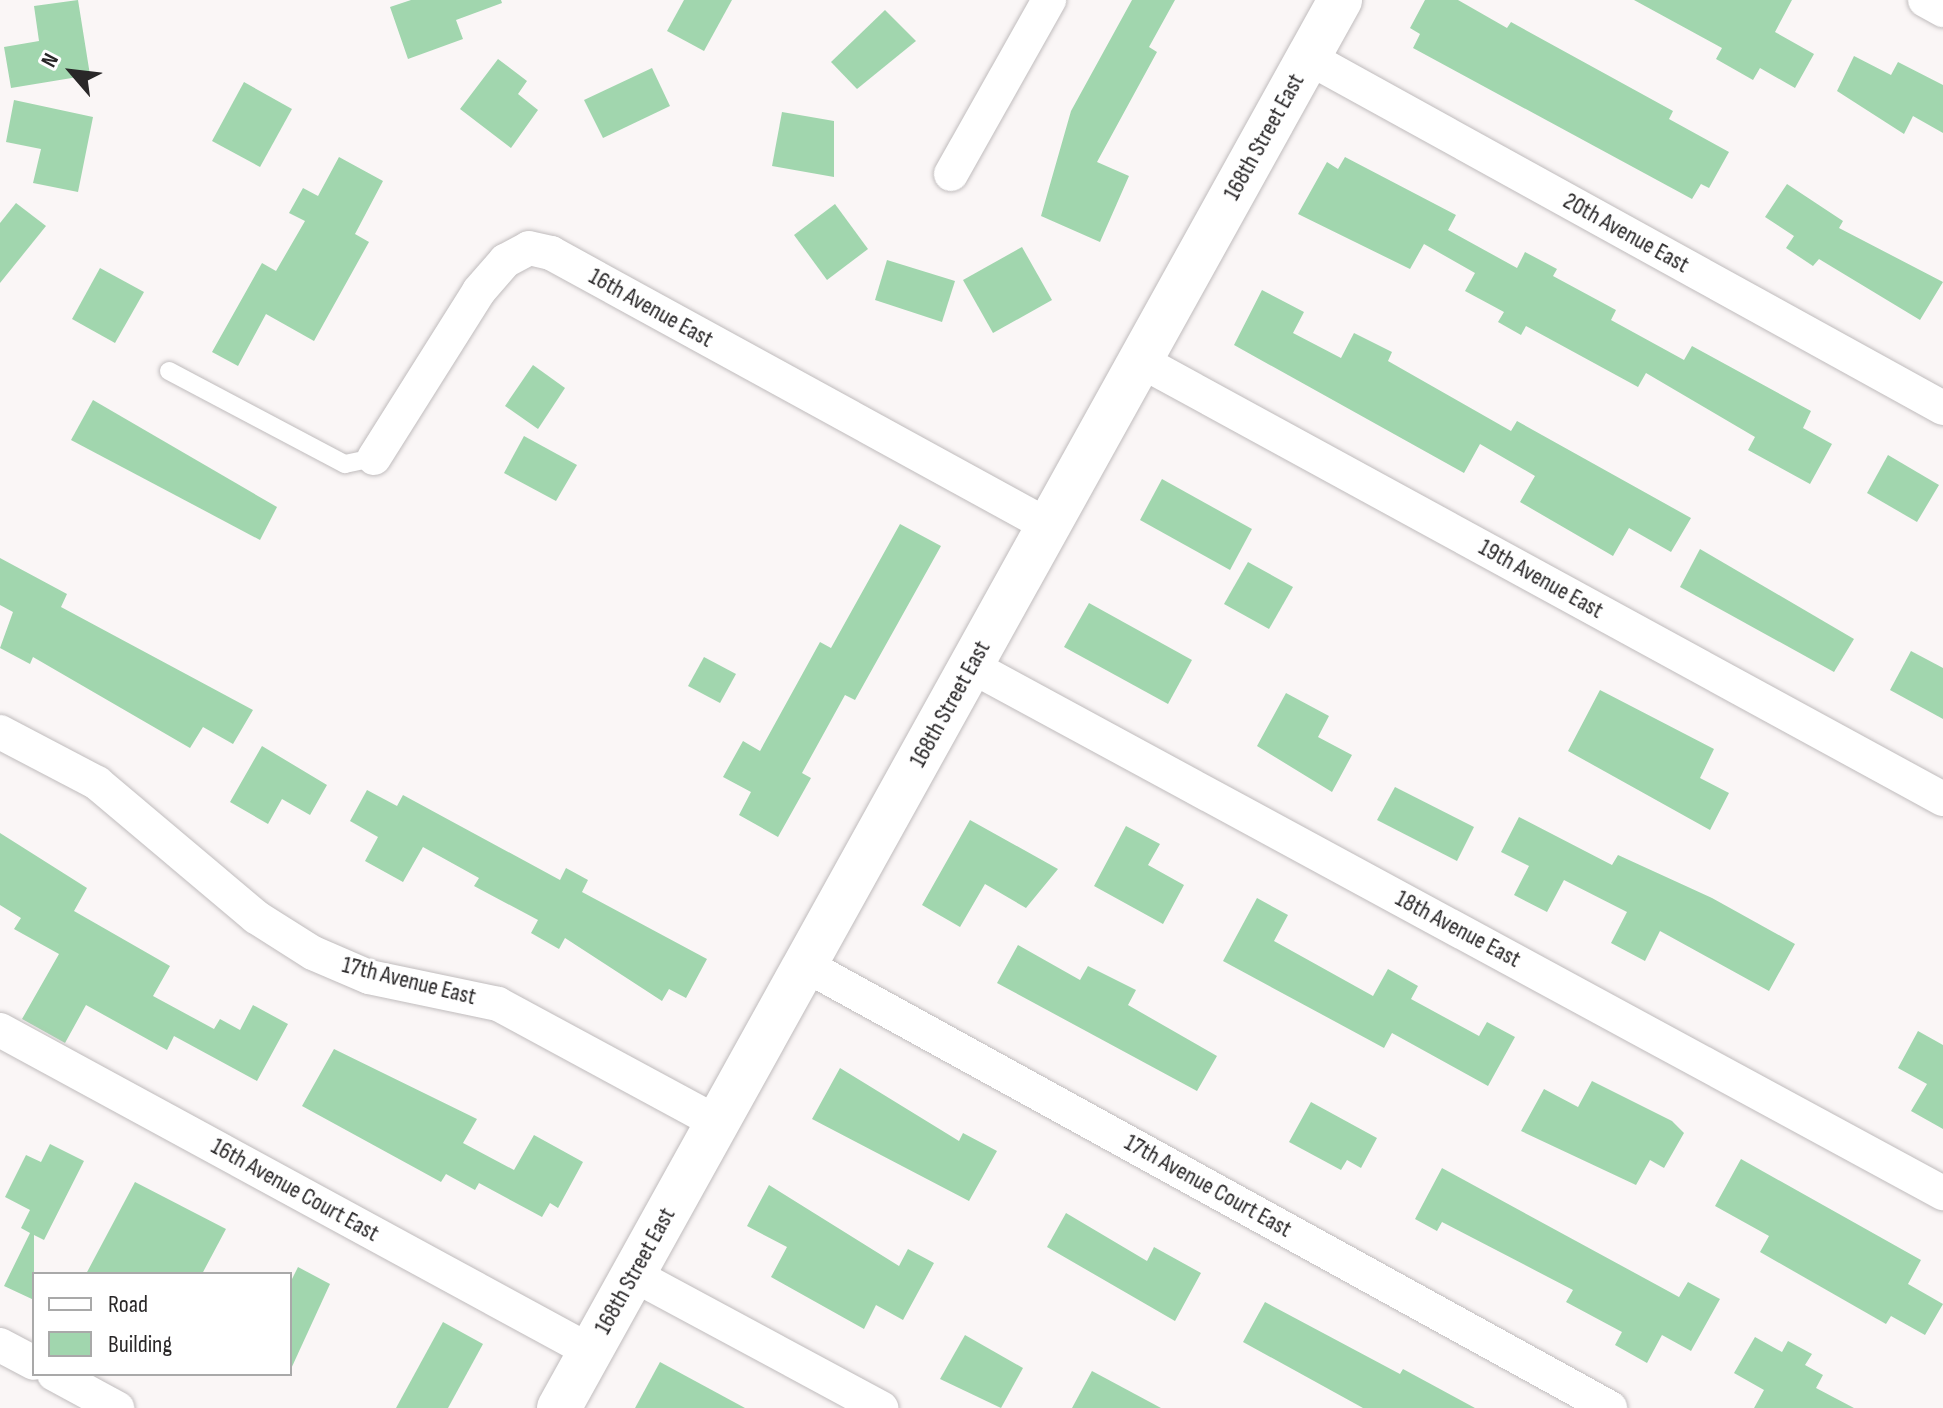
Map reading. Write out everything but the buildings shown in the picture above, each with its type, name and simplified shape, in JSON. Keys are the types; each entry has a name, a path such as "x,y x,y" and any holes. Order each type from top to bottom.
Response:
{"street":[{"path":"951,174 1049,0"},
{"name":"168th Street East","path":"559,1408 1340,0"},
{"path":"1925,0 1943,10"},
{"name":"20th Avenue East","path":"1309,58 1943,408"},
{"name":"16th Avenue East","path":"374,458 479,291 505,261 529,248 551,253 1047,525"},
{"name":"19th Avenue East","path":"1139,360 1943,799"},
{"name":"18th Avenue East","path":"971,666 1943,1193"},
{"name":"17th Avenue East","path":"0,732 97,783 256,917 313,953 369,977 498,1004 718,1123"},
{"name":"17th Avenue Court East","path":"805,965 1610,1408"},
{"name":"16th Avenue Court East","path":"0,1030 590,1351"},
{"path":"634,1275 881,1408"},
{"path":"0,1345 32,1362"},
{"path":"58,1376 117,1408"}],"lane":[{"path":"169,371 345,464 374,458"}]}
